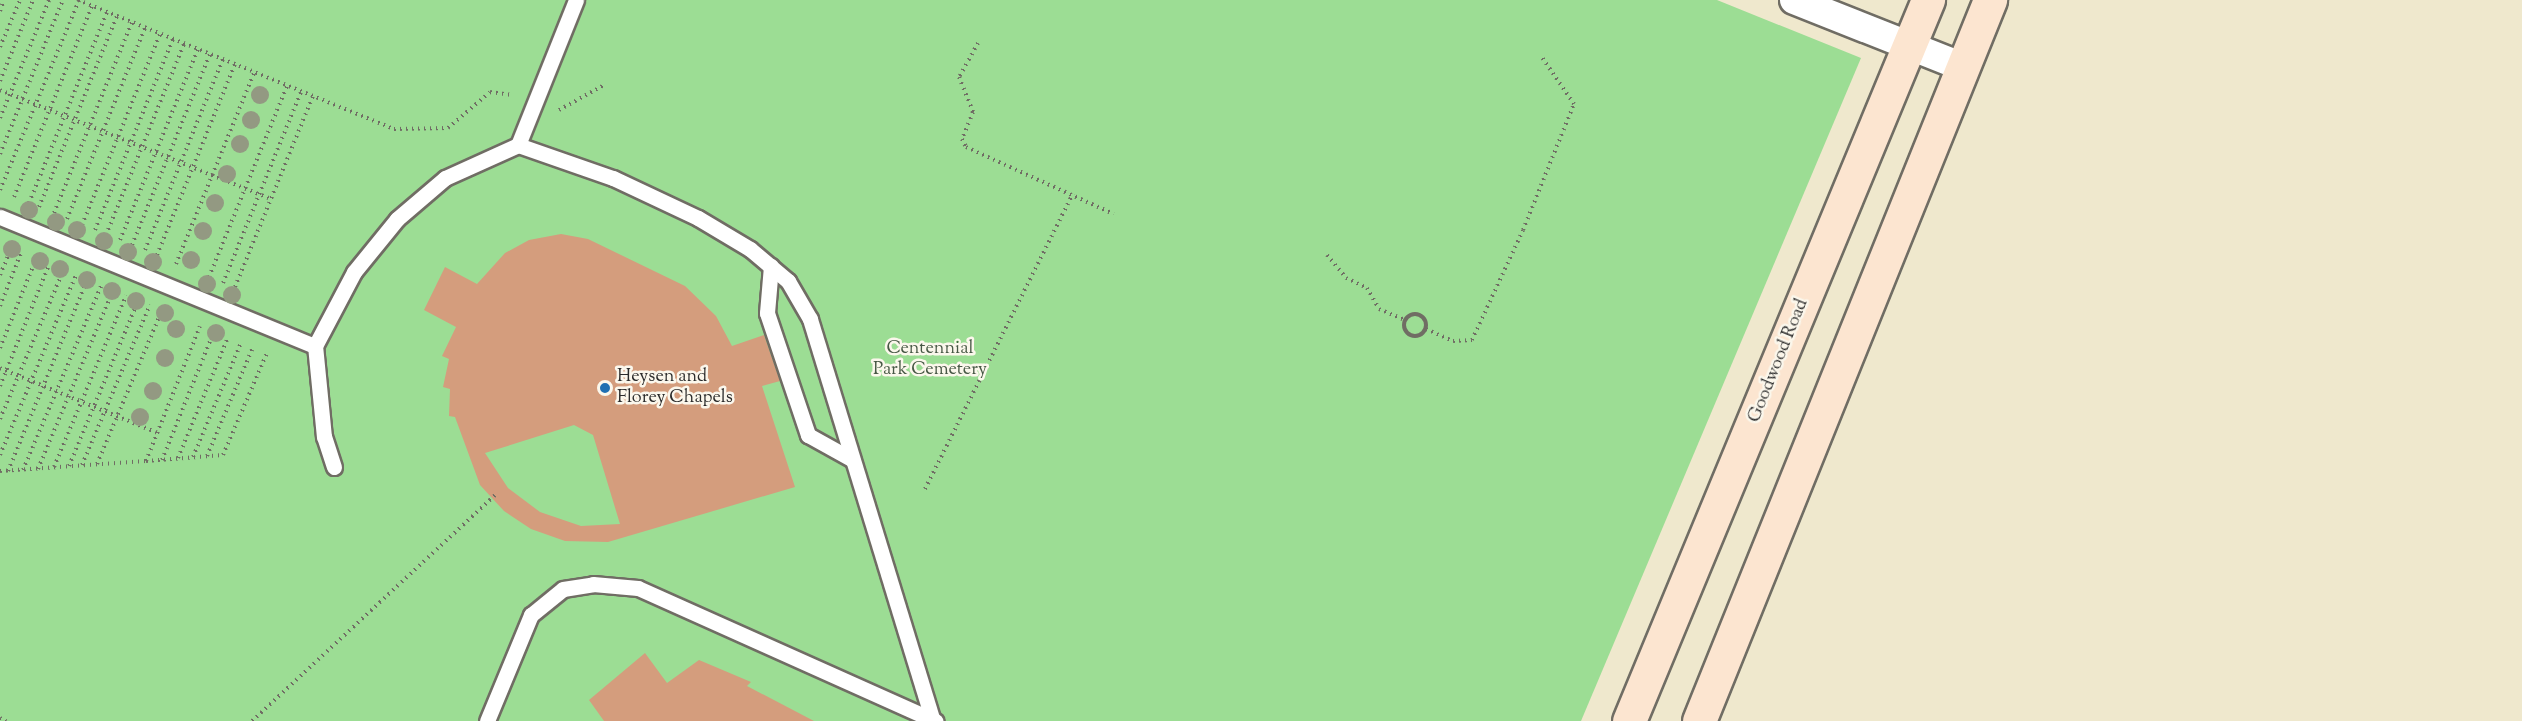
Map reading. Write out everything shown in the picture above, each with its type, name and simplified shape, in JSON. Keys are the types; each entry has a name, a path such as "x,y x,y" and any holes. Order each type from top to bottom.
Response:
{"main road":[{"name":"Goodwood Road","path":"1629,721 1928,0"},
{"path":"1699,721 1990,0"}],"street":[{"path":"1794,0 1962,67"}],"lane":[{"path":"518,145 576,0"},
{"path":"334,467 321,419 315,346 354,272 397,219 445,178 518,145 613,178 698,218 771,266 788,281 810,319 934,720"},
{"path":"3,218 315,346"},
{"path":"771,266 767,313 808,435 853,460"},
{"path":"487,721 531,615 563,589 593,584 638,588 934,720"}],"path":[{"path":"0,11 4,0"},
{"path":"0,47 20,0"},
{"path":"0,81 33,0"},
{"path":"0,118 49,0"},
{"path":"0,154 63,0"},
{"path":"0,190 78,0 393,129 423,131 448,128 490,92 514,95 531,108 570,108 604,85"},
{"path":"3,218 92,6"},
{"path":"0,306 25,227 65,116 108,12"},
{"path":"25,227 75,120 117,16"},
{"path":"0,386 90,126 132,22"},
{"path":"0,348 103,131 146,28"},
{"path":"8,471 43,386 127,269 118,137 160,34"},
{"path":"97,464 117,417 127,269 130,142 173,39"},
{"path":"978,43 959,77 973,112 962,139 966,147 1114,214"},
{"path":"82,465 105,411 127,269 142,147 184,44"},
{"path":"69,466 94,406 155,153 198,49"},
{"path":"54,467 82,402 127,269 210,54"},
{"path":"1405,320 1418,314 1426,329 1453,341 1472,340 1523,230 1574,104 1541,56"},
{"path":"38,469 127,269 181,162 223,59"},
{"path":"22,470 55,391 127,269 193,167 235,64"},
{"path":"0,455 31,381 127,269 212,175 254,73"},
{"path":"0,471 223,455 245,188 287,86"},
{"path":"0,90 271,199"},
{"path":"193,458 233,312 260,194 302,92"},
{"path":"178,458 233,312 271,199 313,96"},
{"path":"925,489 1073,194"},
{"path":"1327,255 1346,278 1366,288 1379,309 1405,320 1411,336 1426,329"},
{"path":"0,419 18,376 127,269"},
{"path":"146,460 158,433 233,312"},
{"path":"207,456 233,312"},
{"path":"162,460 233,312"},
{"path":"0,368 158,433"},
{"path":"252,721 496,494"},
{"path":"0,718 6,721"}],"green space":[{"name":"Centennial Park Cemetery","path":"0,0 1717,0 1861,58 1581,721 0,721"}],"building":[{"name":"Heysen and Florey Chapels","path":"561,234 588,239 685,286 716,316 732,346 764,335 780,381 762,386 795,487 608,542 565,541 531,529 504,511 480,485 455,417 449,416 450,389 443,387 449,359 442,356 456,327 424,310 445,267 477,284 505,253 529,240","holes":["574,425 593,435 620,524 581,526 540,512 508,488 485,453"]},
{"path":"645,653 667,683 699,660 751,682 747,686 814,721 604,721 589,700"}],"place":[{"name":"Heysen and Florey Chapels","path":"605,388"}]}
